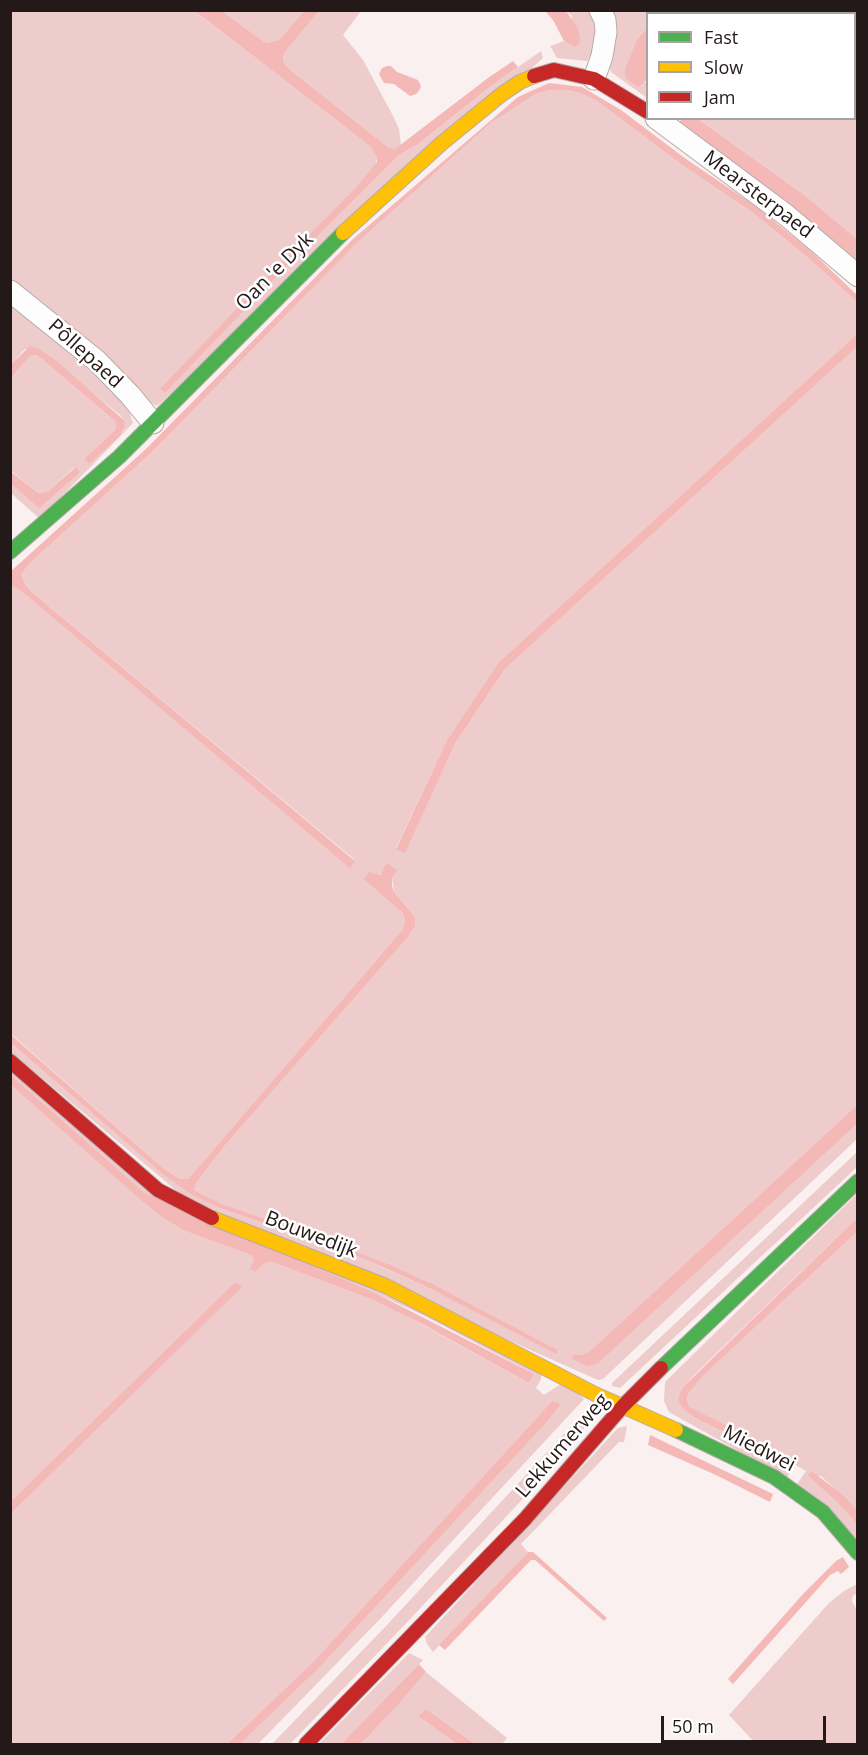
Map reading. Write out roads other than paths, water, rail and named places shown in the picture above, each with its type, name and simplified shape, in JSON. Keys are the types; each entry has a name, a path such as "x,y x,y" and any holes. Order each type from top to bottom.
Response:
{"street":[{"path":"600,10 605,20 606,32 602,56 594,79 646,111"},
{"name":"Oan 'e Dyk","path":"10,552 78,494 153,423 352,224 476,114 520,82 536,75 554,70 594,79"},
{"name":"Mearsterpaed","path":"659,120 786,215 858,276"},
{"name":"Pôllepaed","path":"10,291 97,361 153,423"},
{"name":"Bouwedijk","path":"10,1061 158,1190 178,1202 207,1216 386,1286 595,1394 623,1406"},
{"name":"Lekkumerweg","path":"306,1744 525,1519 623,1406 688,1341 858,1181"},
{"name":"Miedwei","path":"623,1406 731,1455 789,1486 823,1512 858,1553"}]}
